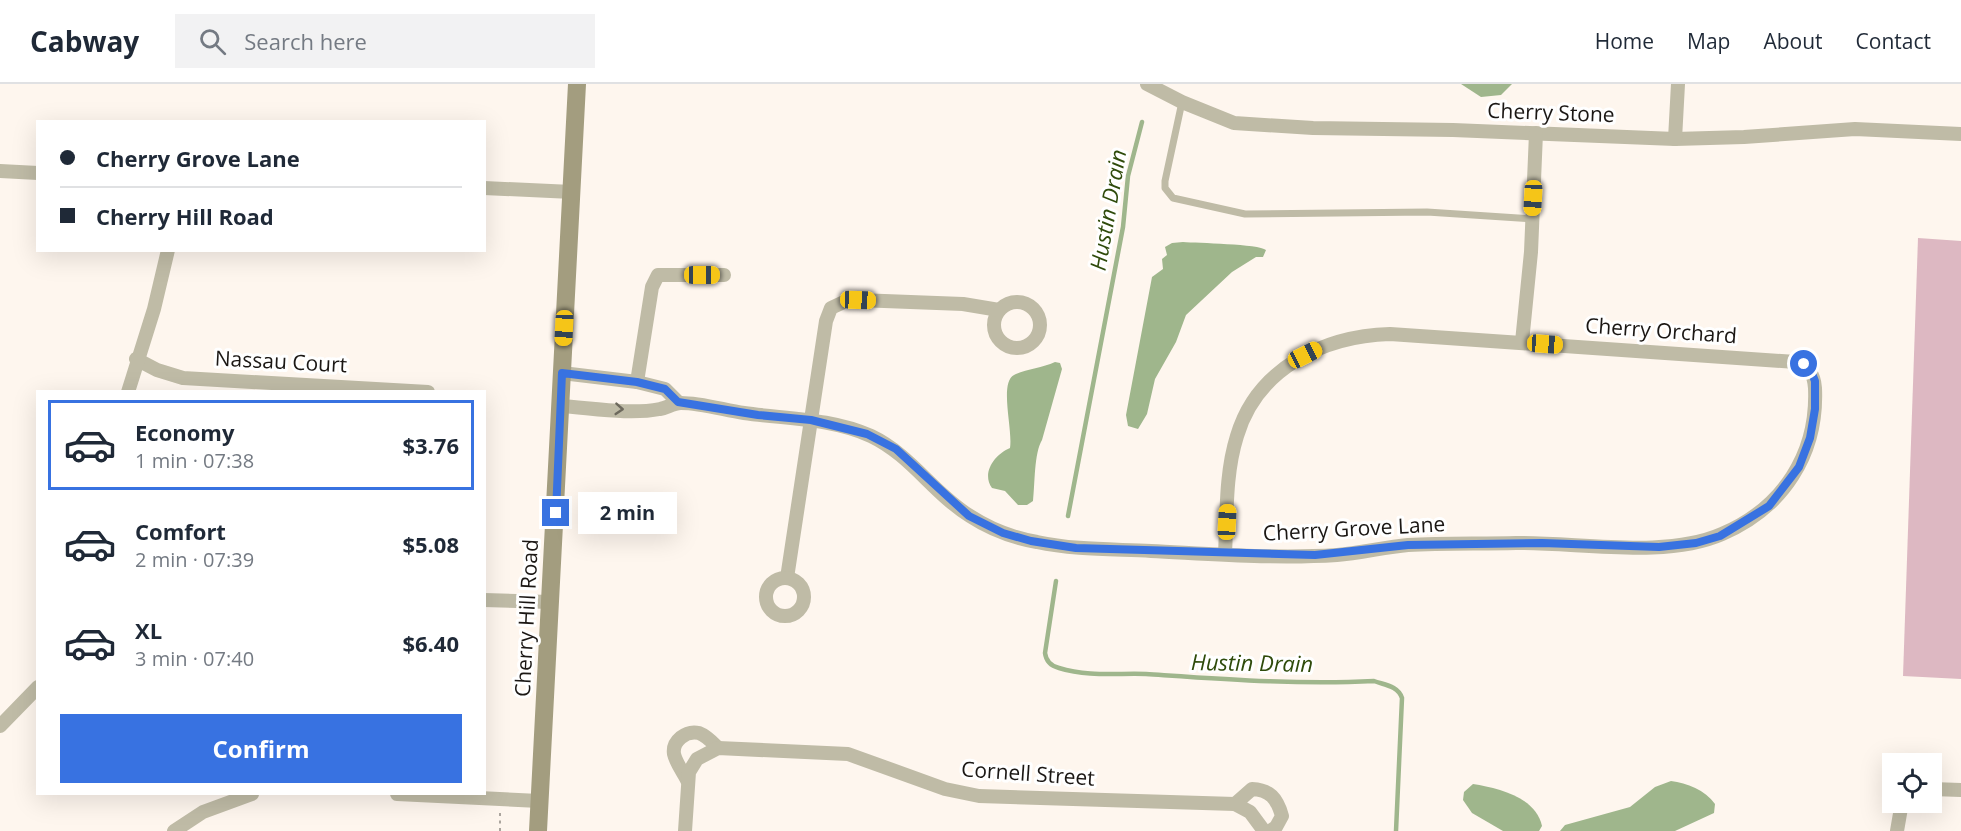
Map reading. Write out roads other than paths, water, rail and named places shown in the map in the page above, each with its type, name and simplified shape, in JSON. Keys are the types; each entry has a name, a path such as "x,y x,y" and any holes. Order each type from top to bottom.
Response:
{"main road":[{"name":"Cherry Hill Road","path":"538,831 577,84"}],"street":[{"name":"Cherry Stone","path":"1147,84 1182,102 1233,123 1313,128 1675,139 1744,137 1855,129 1961,134"},
{"path":"1675,139 1678,84"},
{"path":"1522,342 1536,133"},
{"path":"0,171 36,173"},
{"path":"486,188 572,192"},
{"path":"128,390 136,359 154,309 168,252"},
{"path":"637,382 652,287 658,275 724,275"},
{"path":"787,578 827,314 837,304 858,300 963,304 999,310"},
{"name":"Cherry Orchard","path":"1225,554 1230,471 1237,435 1255,400 1289,365 1320,346 1365,335 1522,342 1796,362 1804,364 1811,371"},
{"name":"Nassau Court","path":"136,359 157,370 183,378 393,390"},
{"name":"Cherry Grove Lane","path":"560,406 660,409 678,402 758,415 811,420 867,434 896,449 969,516 1003,533 1031,541 1076,548 1225,554 1340,555 1408,545 1542,543 1659,547 1686,545 1712,538 1738,526 1769,506 1792,478 1806,452 1814,424 1815,390 1811,371"},
{"name":"Cherry Grove Lane","path":"562,373 637,382 665,389 678,402"},
{"path":"486,600 550,602"},
{"path":"0,726 36,689"},
{"name":"Cornell Street","path":"687,780 675,756 674,748 682,736 697,732 708,738 718,748"},
{"name":"Cornell Street","path":"687,780 689,772 703,755 718,748 848,754 945,789 979,796 1235,804"},
{"path":"685,831 687,780"},
{"path":"1264,831 1257,818 1235,804 1252,789 1271,794 1277,801 1282,816 1276,827 1269,831"},
{"path":"1942,789 1961,790"},
{"path":"174,831 211,808 249,795"},
{"path":"417,795 539,801"},
{"path":"1897,831 1900,813"}],"lane":[{"path":"1182,102 1165,181 1165,188 1173,198 1245,214 1427,212 1532,219"}],"waterway":[{"name":"Hustin Drain","path":"1068,516 1123,227 1128,176 1142,122"},
{"name":"Hustin Drain","path":"1056,581 1045,653 1048,661 1056,667 1092,674 1146,674 1288,682 1374,681 1394,688 1402,698 1396,831"}]}
